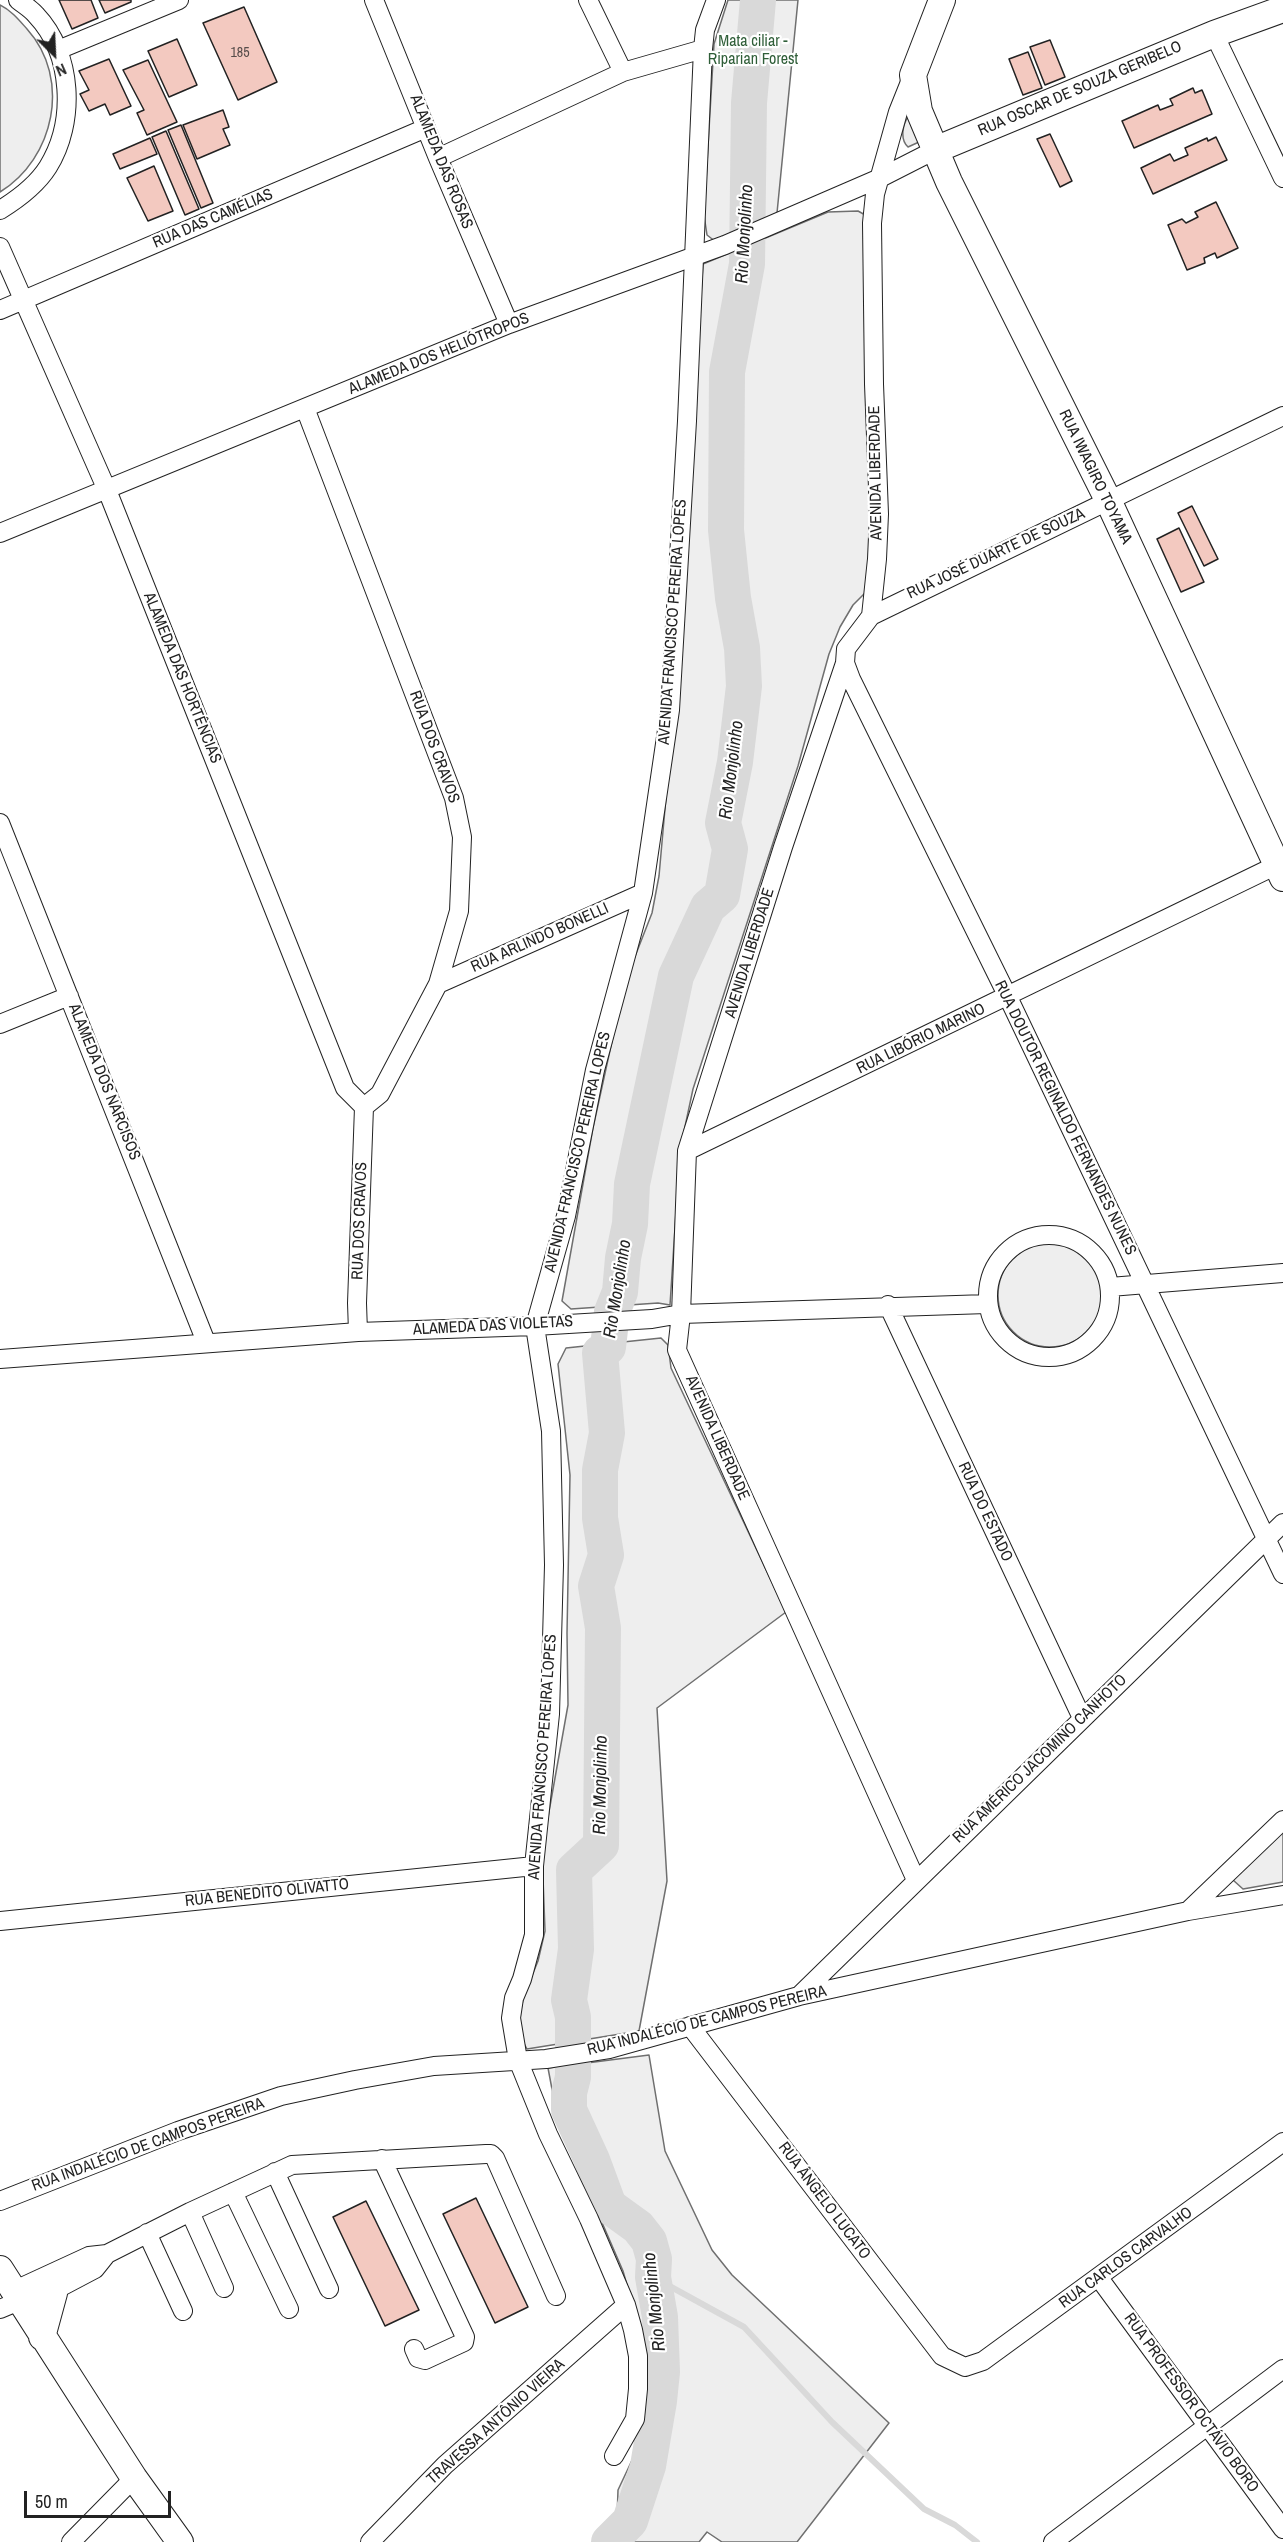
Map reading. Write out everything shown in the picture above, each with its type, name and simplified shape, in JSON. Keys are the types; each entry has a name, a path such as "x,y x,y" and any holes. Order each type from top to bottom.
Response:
{"street":[{"path":"0,210 21,197 48,167 64,130 68,90 58,50 37,15 18,0"},
{"path":"58,50 179,0"},
{"name":"ALAMEDA DAS ROSAS","path":"374,0 509,324"},
{"path":"588,0 623,72"},
{"name":"AVENIDA FRANCISCO PEREIRA LOPES","path":"614,2456 635,2419 638,2356 626,2305 518,2060 511,2018 514,1998 522,1979 534,1935 534,1866 550,1714 554,1565 551,1431 535,1326 566,1216 595,1070 643,893 670,710 703,49 705,30 716,0"},
{"name":"AVENIDA LIBERDADE","path":"916,1880 677,1350 681,1314 687,1151 783,847 845,663 846,649 871,616 879,514 874,384 872,223 875,194 898,112 942,0"},
{"name":"RUA OSCAR DE SOUZA GERIBELO","path":"880,178 935,150 1214,34 1283,9"},
{"path":"1214,34 1283,178"},
{"path":"438,158 623,72 703,49"},
{"name":"RUA IWAGIRO TOYAMA","path":"913,75 919,111 935,150 1108,500 1281,868"},
{"name":"RUA DAS CAMÉLIAS","path":"0,310 426,128"},
{"name":"ALAMEDA DOS HELIÓTROPOS","path":"0,533 509,324 725,245 880,178"},
{"name":"ALAMEDA DAS HORTÊNCIAS","path":"0,247 107,490 345,1088 364,1107"},
{"name":"RUA DOS CRAVOS","path":"305,408 454,798 462,837 459,911 438,984 380,1094 364,1107 358,1332"},
{"name":"RUA JOSÉ DUARTE DE SOUZA","path":"871,616 1283,416"},
{"name":"RUA DOUTOR REGINALDO FERNANDES NUNES","path":"845,663 850,679 1008,997 1283,1574"},
{"name":"ALAMEDA DOS NARCISOS","path":"0,823 207,1342"},
{"name":"RUA LIBÓRIO MARINO","path":"687,1151 1281,868"},
{"name":"RUA ARLINDO BONELLI","path":"438,984 643,893"},
{"path":"0,1024 69,996"},
{"path":"1041,1234 1065,1236 1086,1246 1102,1264 1110,1287 1109,1311 1098,1333 1080,1349 1057,1357 1033,1356 1011,1345 995,1327 987,1304 989,1280 1000,1258 1018,1242 1041,1234"},
{"path":"1110,1287 1283,1273"},
{"name":"ALAMEDA DAS VIOLETAS","path":"0,1359 358,1332 535,1326 652,1319 681,1314 888,1305 987,1304"},
{"name":"RUA DO ESTADO","path":"888,1305 1082,1718"},
{"name":"RUA AMÉRICO JACOMINO CANHOTO","path":"799,1996 1283,1523"},
{"path":"1188,1911 1283,1820"},
{"name":"RUA BENEDITO OLIVATTO","path":"0,1921 534,1866"},
{"name":"RUA INDALÉCIO DE CAMPOS PEREIRA","path":"0,2201 178,2131 281,2096 355,2080 434,2067 546,2059 609,2049 799,1996 1188,1911 1283,1895"},
{"name":"RUA ÂNGELO LUCATO","path":"690,2026 942,2356 965,2367"},
{"name":"RUA CARLOS CARVALHO","path":"965,2367 983,2361 1100,2278 1283,2142"},
{"path":"14,2302 89,2256 107,2254 190,2212 292,2165 382,2158 491,2154 556,2296"},
{"path":"382,2158 465,2337 464,2342 425,2360 418,2358 414,2349"},
{"path":"275,2172 329,2289"},
{"path":"233,2192 289,2309"},
{"path":"190,2212 224,2288"},
{"path":"147,2234 183,2311"},
{"path":"14,2302 54,2293 64,2284 95,2269 107,2254"},
{"path":"0,2269 14,2302 42,2337 134,2478 180,2542"},
{"name":"RUA PROFESSOR OCTÁVIO BORO","path":"1100,2278 1283,2529"},
{"path":"42,2337 54,2293"},
{"name":"TRAVESSA ANTÔNIO VIEIRA","path":"370,2542 445,2465 626,2305"},
{"path":"1053,2542 1283,2369"},
{"path":"71,2542 134,2478"}],"green space":[{"name":"Mata ciliar - Riparian Forest","path":"728,0 798,0 777,213 716,242 707,235 704,215 714,44"},
{"path":"0,5 18,19 41,49 49,71 52,94 51,117 44,139 33,160 19,178 0,192"},
{"path":"909,116 919,142 908,147 905,144 903,132"},
{"path":"858,211 867,216 870,583 868,590 853,605 840,627 829,654 798,766 693,1089 680,1150 670,1305 658,1303 571,1309 562,1301 593,1128 625,982 652,913 659,876 671,741 703,264 828,212"},
{"path":"1050,1243 1070,1247 1087,1258 1098,1275 1102,1295 1098,1315 1087,1332 1070,1343 1050,1347 1030,1343 1013,1332 1002,1315 998,1295 1002,1275 1013,1258 1030,1247"},
{"path":"661,1338 668,1345 671,1368 786,1612 657,1708 667,1881 639,2031 527,2049 521,2038 519,2018 524,1995 538,1961 545,1931 542,1851 568,1705 570,1475 558,1364 566,1348"},
{"path":"1283,1828 1283,1882 1243,1889 1233,1880"},
{"path":"649,2055 665,2151 712,2250 732,2275 889,2423 797,2542 722,2542 707,2532 699,2542 594,2542 617,2519 618,2490 634,2456 647,2415 650,2365 623,2271 558,2121 548,2068"}],"building":[{"path":"59,0 91,0 98,18 72,29"},
{"path":"99,0 131,0 131,2 105,13"},
{"path":"244,7 277,82 238,100 203,23"},
{"path":"177,39 197,85 169,97 148,51"},
{"path":"1050,40 1065,77 1045,85 1030,47"},
{"path":"1028,52 1042,88 1023,95 1009,59"},
{"path":"109,59 131,106 110,115 105,104 89,111 80,94 89,90 79,71"},
{"path":"148,60 177,122 147,135 137,113 144,110 123,70"},
{"path":"1193,88 1195,93 1202,90 1212,114 1134,148 1122,121 1158,105 1160,110 1173,105 1170,99"},
{"path":"223,110 229,127 223,129 230,145 197,159 183,125"},
{"path":"181,125 213,203 201,208 168,130"},
{"path":"166,131 199,209 185,215 152,137"},
{"path":"1050,134 1072,181 1060,187 1037,139"},
{"path":"1216,137 1227,160 1153,194 1141,168 1170,154 1174,161 1188,155 1185,148 1207,138 1208,141"},
{"path":"150,138 157,154 120,169 113,154"},
{"path":"154,166 173,211 148,221 127,178"},
{"path":"1216,202 1238,248 1217,258 1215,253 1204,258 1205,263 1187,270 1168,225 1182,219 1186,223 1198,217 1195,212"},
{"path":"1192,506 1218,559 1204,566 1178,513"},
{"path":"1179,528 1204,582 1181,592 1157,539"},
{"path":"476,2198 528,2307 495,2323 443,2214"},
{"path":"366,2201 419,2310 385,2326 333,2217"}],"waterway":[{"name":"Rio Monjolinho","path":"609,2542 630,2521 648,2466 662,2372 660,2317 653,2277 654,2259 649,2241 638,2227 609,2206 592,2160 569,2110 569,2093 573,2077 573,2017 569,2000 576,1949 574,1870 601,1845 603,1628 596,1586 606,1555 600,1518 600,1470 607,1433 600,1353 608,1347 612,1312 620,1292 623,1258 630,1224 632,1184 676,976 708,907 722,895 730,849 723,823 735,762 744,686 742,648 733,598 726,530 727,372 747,264 749,103 758,0"},
{"path":"653,2277 744,2327 832,2422 924,2509 955,2525 977,2542"}]}
